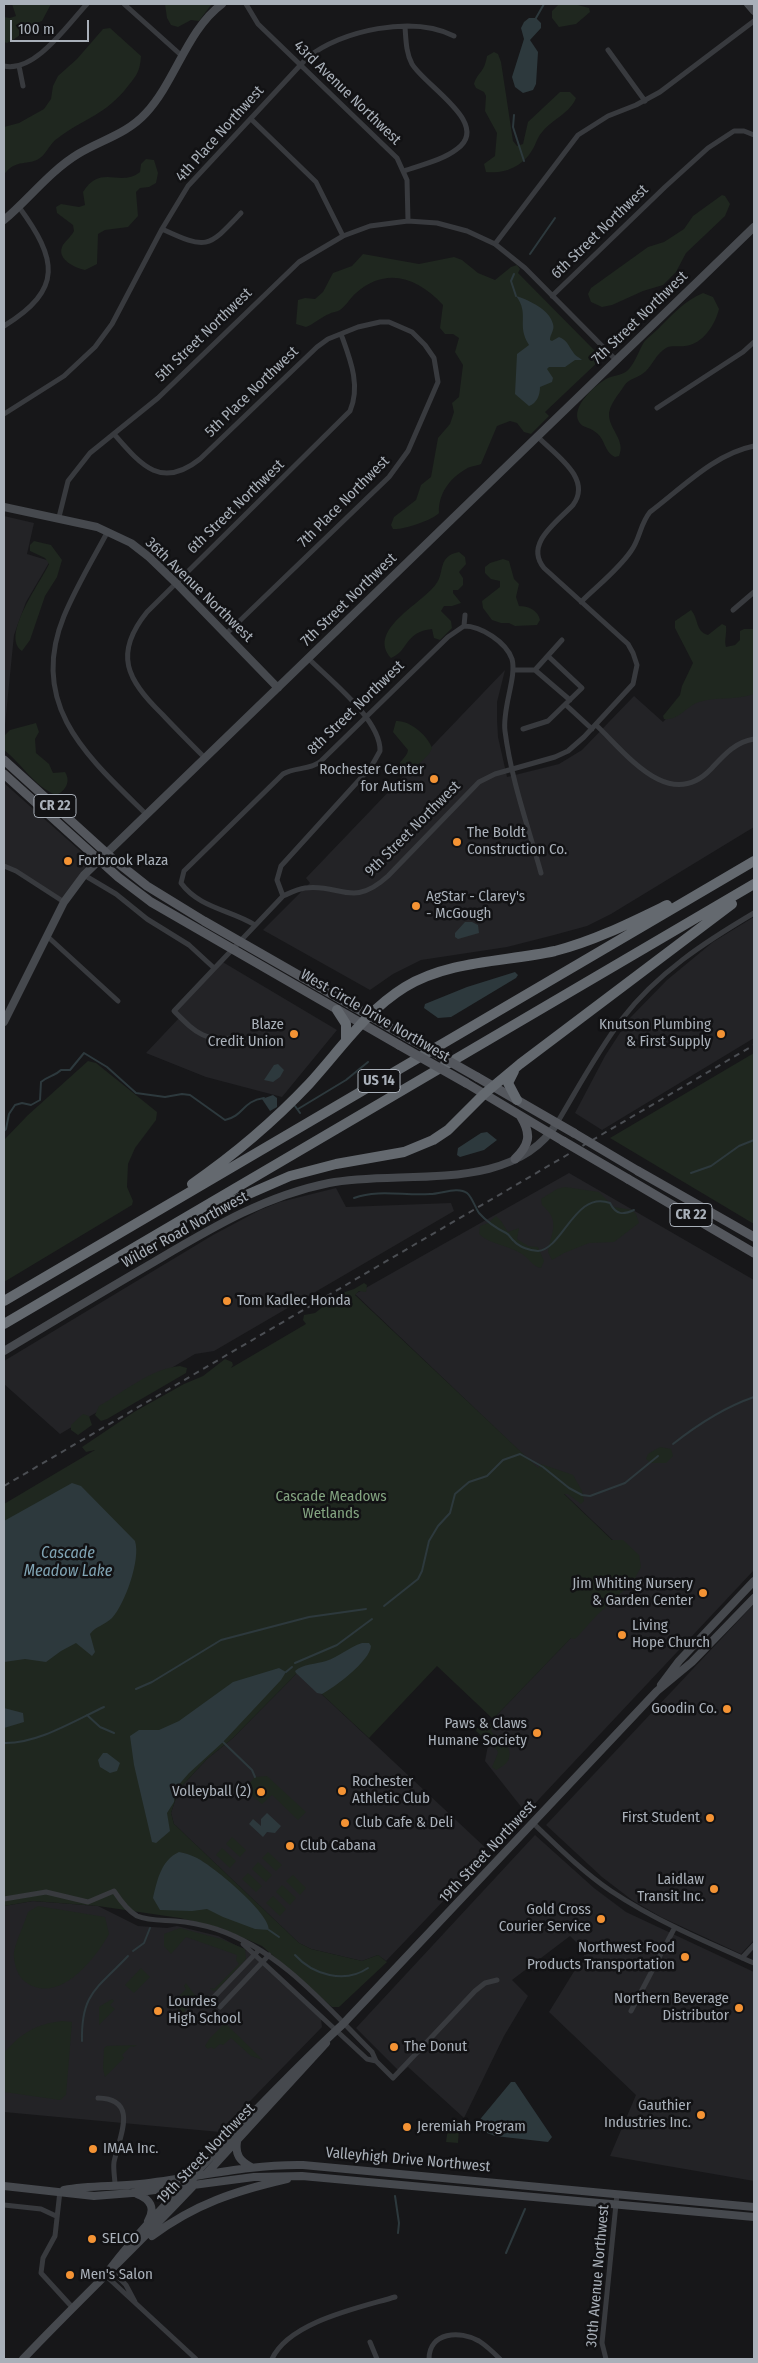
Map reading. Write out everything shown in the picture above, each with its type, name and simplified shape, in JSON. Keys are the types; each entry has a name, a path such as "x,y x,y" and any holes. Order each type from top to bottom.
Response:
{"highway":[{"name":"US 14","path":"4,1301 754,860"},
{"path":"103,1243 237,1151 299,1095 361,1024 397,992 433,974 455,967 550,952 586,941 627,924 737,870"},
{"name":"US 14","path":"4,1324 754,884"},
{"path":"143,1242 290,1176 329,1166 397,1154 420,1147 443,1134 484,1094 516,1068 692,933 754,889"},
{"path":"337,1010 347,1028 345,1043"},
{"path":"516,1068 508,1083 517,1100"}],"main road":[{"path":"4,220 74,158 118,135 139,120 165,88 182,56 206,20 222,4"},
{"path":"748,4 754,11"},
{"name":"7th Street Northwest","path":"4,1022 64,902 84,875 754,227"},
{"name":"36th Avenue Northwest","path":"4,507 59,517 108,531 140,550 176,583 278,688"},
{"name":"West Circle Drive Northwest","path":"4,760 107,853 154,891 754,1237"},
{"name":"West Circle Drive Northwest","path":"4,774 100,860 151,902 466,1083 754,1253"},
{"path":"515,1159 525,1148 528,1141 526,1127 519,1115"},
{"name":"Wilder Road Northwest","path":"4,1350 216,1226 265,1202 332,1182 495,1168 538,1146 551,1133 557,1123"},
{"name":"19th Street Northwest","path":"23,2359 107,2272 134,2249 296,2068 343,2024 534,1824 657,1690 678,1661 754,1581"},
{"name":"19th Street Northwest","path":"657,1690 692,1662 754,1598"},
{"name":"19th Street Northwest","path":"195,2179 208,2173 314,2058 336,2030"},
{"path":"237,2142 236,2153 239,2158 251,2167"},
{"name":"Valleyhigh Drive Northwest","path":"208,2173 251,2167 288,2165 327,2166 754,2207"},
{"path":"134,2249 170,2222 204,2203 250,2188 302,2176"},
{"name":"Valleyhigh Drive Northwest","path":"60,2191 82,2187 195,2179 302,2176 754,2217"},
{"name":"Valleyhigh Drive Northwest","path":"4,2186 94,2196 183,2186 195,2179"},
{"name":"19th Street Northwest","path":"107,2272 143,2228 183,2186"},
{"path":"132,2193 144,2197 151,2205 151,2215 143,2228"}],"street":[{"path":"4,66 19,66 43,51 87,4"},
{"path":"124,4 182,56"},
{"name":"43rd Avenue Northwest","path":"246,4 258,24 397,158 404,171 409,190 408,221"},
{"path":"494,244 578,135 608,116 645,101 660,92 754,21"},
{"path":"404,171 457,149 465,141 468,130 460,113 423,79 412,63 406,47 405,27"},
{"name":"4th Place Northwest","path":"4,414 64,376 95,347 112,324 162,229 188,186 314,52 374,28 405,27 435,29 454,36"},
{"path":"608,50 645,101"},
{"path":"19,66 23,86"},
{"path":"251,119 316,182 343,236"},
{"name":"6th Street Northwest","path":"552,296 665,186 726,135 738,130 747,131 754,135"},
{"path":"4,326 26,312 37,301 44,290 48,276 46,256 42,242 19,207"},
{"path":"162,229 192,242 204,244 218,237 241,213"},
{"path":"408,221 445,224 474,234 494,244 518,261 616,360"},
{"name":"5th Street Northwest","path":"59,517 72,475 90,453 175,382 289,270 311,253 343,236 370,226 408,221"},
{"name":"5th Place Northwest","path":"114,434 133,455 148,467 164,474 182,471 200,459 306,357 328,339 380,322 398,325 418,338"},
{"name":"6th Street Northwest","path":"205,758 142,693 131,677 128,667 128,646 138,623 350,411 355,395 354,379 341,334"},
{"name":"7th Place Northwest","path":"226,634 389,477 404,460 438,382 434,358 418,338"},
{"path":"657,408 743,352 754,342"},
{"path":"537,436 576,476 580,487 578,499 541,539 536,549 538,559 544,568 581,602 628,556 645,518 650,512 713,464 739,450 754,446"},
{"path":"108,531 63,618 55,648 53,679 59,707 77,742 96,765 147,815"},
{"path":"733,610 754,592"},
{"name":"9th Street Northwest","path":"238,1037 224,1040 206,1037 194,1030 174,1011 283,896 305,888 350,894 374,887 388,876 474,785 494,774 561,754 574,746 629,689 636,674 634,653 624,641 581,602"},
{"path":"465,615 464,626 476,627 488,634 505,649 512,660 513,670 504,719 513,769 541,872"},
{"name":"8th Street Northwest","path":"255,925 217,909 193,895 181,883 187,868 283,774 318,764 448,637 464,626"},
{"path":"535,670 562,640"},
{"path":"524,729 548,721 582,688 548,656"},
{"path":"283,896 277,880 281,866 377,758 380,751 379,740 366,718 309,659"},
{"path":"513,670 535,670 594,727 653,778 671,785 692,783 701,778 735,746 754,739"},
{"path":"4,866 16,871 64,902"},
{"path":"84,875 116,894 147,919 180,939 214,968"},
{"path":"557,1123 609,1037 637,1001 661,977 691,952 754,913"},
{"path":"47,936 118,1001"},
{"path":"534,1824 599,1882 638,1908 754,1963"},
{"path":"4,1899 46,1892 88,1902 114,1892 136,1915 148,1920 198,1925 231,1935 258,1951 269,1955 372,2052 376,2061 393,2078 475,1991 485,1983 497,1980"},
{"path":"631,2011 675,1927"},
{"path":"742,1958 754,1945"},
{"path":"258,1951 264,1961 367,2059 376,2061"},
{"path":"212,1999 258,1951"},
{"path":"220,2007 269,1955"},
{"path":"98,2098 116,2102 124,2115 121,2140 114,2162 115,2186"},
{"path":"60,2191 55,2236 43,2258 40,2273 72,2307"},
{"name":"30th Avenue Northwest","path":"606,2359 602,2343 617,2194"},
{"path":"4,2205 41,2209 56,2216"},
{"path":"107,2272 126,2285 135,2303 196,2359"},
{"path":"272,2359 284,2342 297,2332 342,2313 395,2297"},
{"path":"429,2359 433,2343 439,2337 447,2336 468,2337 479,2341 500,2359"},
{"path":"370,2342 377,2359"}],"shaded area":[{"path":"4,516 34,523 27,554 50,561 26,602 14,635 4,735"},
{"path":"754,663 754,827 611,914 587,926 507,947 421,960 393,974 370,990 263,930 310,883 306,878 505,670 497,702 497,719 498,737 507,777 559,764 582,750 634,696 663,722 707,676"},
{"path":"4,783 95,864 64,902 4,866"},
{"path":"754,917 754,1038 602,1130 575,1113 605,1056 629,1019 667,980 713,942"},
{"path":"221,961 337,1030 282,1097 206,1077 146,1053 180,1017 174,1011"},
{"path":"569,1173 754,1280 754,1570 526,1813 485,1761 493,1719 640,1566 355,1294"},
{"name":"Tom Kadlec Honda","path":"336,1188 346,1207 451,1203 454,1211 214,1351 195,1354 60,1434 4,1384 4,1361 213,1235 260,1210 280,1202"},
{"path":"754,1604 754,1940 741,1954 661,1917 632,1900 602,1877 546,1825"},
{"name":"Rochester Athletic Club","path":"298,1672 490,1852 386,1961 378,1955 362,1961 311,1949 299,1943 174,1824 171,1813 179,1789 207,1759 233,1738"},
{"path":"535,1835 594,1888 626,1912 754,1972 754,2181 610,2156 636,2095 549,2012 586,1952 570,1936 512,1980 528,1996 504,2036 464,2118 408,2067 401,2073 356,2028"},
{"name":"Lourdes High School","path":"33,1901 98,1906 138,1926 167,1928 177,1926 218,1936 247,1951 321,2019 322,2027 220,2132 4,2112 4,1906"}],"green space":[{"path":"12,4 51,4 42,21 7,43 4,42 4,17 16,16"},
{"path":"165,4 211,5 199,21 191,20 178,27 171,25 167,18"},
{"path":"559,4 574,4 589,8 590,12 576,24 559,27 552,18 552,11"},
{"path":"110,28 141,56 139,69 134,79 111,104 55,140 40,158 32,162 13,166 4,175 4,127 19,123 44,109 51,99 53,86 58,76 77,59 103,29"},
{"path":"494,52 498,54 501,62 513,141 517,146 523,144 528,122 560,92 570,92 576,98 566,112 541,133 530,154 520,164 501,172 486,172 484,164 495,156 497,133 485,111 486,96 474,84 483,69 487,56"},
{"path":"146,159 154,160 158,173 156,183 149,187 140,188 136,192 138,216 128,227 105,230 98,234 97,264 85,270 68,263 61,252 63,245 74,231 73,225 57,213 56,207 61,204 79,207 85,205 83,192 90,183 104,177 125,178 133,176 140,172 141,164"},
{"path":"722,195 725,196 730,204 725,216 686,253 676,272 663,285 643,291 612,305 602,307 591,302 588,294 591,288 648,247 664,242 684,229 693,216"},
{"path":"363,254 419,264 454,257 462,260 478,273 495,280 511,267 517,265 520,269 518,273 602,358 545,412 549,416 531,434 524,432 517,423 510,421 497,426 481,464 469,467 455,477 446,487 439,506 439,513 424,521 398,529 393,529 391,525 394,517 416,500 421,485 431,477 438,438 450,424 454,412 452,403 459,397 463,365 455,352 459,338 453,334 445,334 440,328 443,305 423,288 413,282 402,279 379,280 356,293 339,311 326,315 306,327 296,324 298,300 305,298 315,299 323,292 333,273 352,266"},
{"path":"703,293 713,297 719,309 715,321 703,338 691,344 663,350 646,371 626,383 612,404 609,412 610,421 621,445 619,456 615,457 608,451 598,434 579,422 577,416 581,403 603,381 627,371 634,363 646,340 684,304"},
{"path":"34,541 51,545 62,560 57,577 45,596 30,640 22,651 17,644 16,634 19,622 31,595 49,564 45,558 30,551 30,545"},
{"path":"459,552 465,557 466,564 459,572 463,578 463,585 458,590 453,590 453,593 461,603 444,606 441,611 451,621 452,628 440,640 434,638 432,629 416,634 397,655 391,658 385,648 386,637 391,628 399,618 436,584 447,557"},
{"path":"503,559 509,561 514,579 519,584 516,597 519,606 535,611 540,620 537,625 515,626 509,623 501,623 492,620 483,608 482,601 500,587 500,581 491,579 485,573 485,567 490,563"},
{"path":"691,610 701,631 708,635 722,624 726,626 726,647 735,645 740,640 740,631 754,629 754,694 699,702 674,718 664,719 663,716 680,695 682,686 693,663 675,628 675,621"},
{"path":"396,721 407,723 418,730 427,739 432,748 429,754 407,776 401,773 398,768 408,750 393,732"},
{"path":"36,723 39,732 35,739 36,753 49,764 53,773 65,772 67,775 66,785 56,795 41,786 4,750 4,736 10,730"},
{"path":"754,1053 754,1224 610,1138"},
{"path":"88,1061 96,1063 157,1112 156,1120 135,1148 128,1164 127,1187 133,1201 132,1205 4,1282 4,1140 28,1115"},
{"path":"565,1187 599,1192 614,1207 632,1210 636,1214 639,1223 614,1242 589,1243 552,1260 548,1252 553,1228 552,1217 542,1205 541,1199 557,1189"},
{"path":"496,1216 508,1232 519,1228 517,1239 528,1246 538,1247 544,1261 541,1268 517,1251 484,1238 479,1234 480,1226 488,1223"},
{"name":"Cascade Meadows Wetlands","path":"364,1283 367,1285 366,1292 359,1291 355,1295 538,1468 541,1464 573,1475 582,1491 584,1501 581,1504 568,1494 564,1494 612,1540 623,1540 639,1555 641,1567 633,1582 597,1615 575,1639 571,1638 493,1719 437,1666 369,1738 298,1672 233,1738 207,1759 179,1789 171,1813 174,1824 299,1943 311,1949 362,1961 378,1955 387,1962 339,2007 332,2007 262,1946 221,1928 180,1918 98,1906 33,1901 4,1906 4,1504 95,1450 86,1452 82,1447 134,1412 184,1384 203,1376 225,1359 232,1362 231,1368 306,1324 303,1320 304,1315 315,1313 339,1294"},
{"path":"180,1366 187,1368 186,1373 107,1419 101,1421 95,1415 99,1406 148,1376"},
{"path":"83,1414 89,1416 92,1425 78,1435 71,1430 71,1425"},
{"path":"660,1447 671,1449 673,1456 666,1463 651,1463 646,1459 648,1454"},
{"path":"495,1720 491,1731 496,1738 507,1745 509,1750 508,1760 496,1770 492,1767 498,1753 497,1750 476,1731 477,1728"},
{"path":"267,1776 306,1812 298,1820 272,1795 262,1804 244,1789 255,1777"},
{"path":"232,1837 246,1850 240,1857 226,1844"},
{"path":"222,1848 236,1861 230,1868 216,1855"},
{"path":"268,1852 282,1865 276,1871 262,1858"},
{"path":"258,1862 272,1875 266,1882 252,1869"},
{"path":"248,1873 262,1886 256,1892 242,1879"},
{"path":"293,1875 306,1888 300,1895 286,1881"},
{"path":"282,1885 296,1898 290,1905 276,1892"},
{"path":"273,1896 286,1909 280,1916 266,1903"},
{"path":"38,1906 105,1917 109,1934 94,1957 73,1978 61,1985 48,1988 36,1987 23,1980 17,1971 14,1959 15,1947 28,1912"},
{"path":"180,1928 221,1939 245,1949 246,1959 217,1990 213,1991 210,1988 214,1989 239,1964 236,1960 237,1955 186,1937 171,1954 164,1946 164,1934"},
{"path":"141,1968 150,1977 134,1993 125,1985"},
{"path":"186,1983 197,1998 181,2015 178,2013 180,2010 177,2008 183,2002 178,1997 186,1989 184,1986"},
{"path":"112,1999 114,2001 110,2005 115,2009 99,2025 99,2007"},
{"path":"62,2021 72,2022 66,2095 60,2100 4,2092 4,2053 23,2035 37,2027"},
{"path":"224,2024 263,2060 251,2056 231,2038 223,2045 220,2044 214,2049 211,2047 208,2049 205,2046 210,2038"},
{"path":"137,2045 131,2046 122,2055 124,2058 105,2077 103,2069 104,2048 107,2046"},
{"path":"448,2128 459,2129 458,2143 446,2142"}],"water":[{"path":"529,18 536,18 541,23 541,28 530,40 538,52 536,84 533,90 523,93 515,87 512,77 524,39 521,28"},
{"path":"516,296 533,303 548,314 553,326 550,340 562,338 575,355 582,360 575,360 565,367 549,367 547,369 553,378 552,382 540,387 538,398 529,406 515,394 517,354 529,345 523,331 522,308"},
{"path":"465,922 472,922 478,925 479,933 458,939 455,937 455,933"},
{"path":"515,972 518,975 516,978 451,1017 438,1018 424,1008 425,1004 467,987"},
{"path":"278,1064 284,1070 280,1077 273,1082 264,1080 274,1065"},
{"path":"273,1095 277,1098 277,1107 270,1111 262,1099"},
{"path":"487,1132 497,1140 484,1150 460,1157 457,1155 458,1148 481,1133"},
{"name":"Cascade Meadow Lake","path":"72,1483 81,1486 135,1541 136,1559 127,1592 112,1618 90,1634 95,1652 92,1656 76,1643 46,1662 25,1659 4,1662 4,1521"},
{"path":"362,1643 369,1643 371,1646 365,1659 343,1680 322,1694 317,1693 295,1671 331,1659"},
{"path":"279,1668 286,1672 281,1680 223,1742 189,1773 175,1789 174,1802 167,1813 170,1831 156,1843 152,1842 134,1765 130,1736 139,1730 159,1730 179,1721 233,1682"},
{"path":"4,1708 23,1713 24,1722 4,1728"},
{"path":"103,1753 107,1753 120,1763 117,1771 110,1773 100,1767 98,1760"},
{"path":"267,1813 281,1826 275,1833 267,1832 263,1837 249,1824 253,1819 261,1826 261,1819"},
{"path":"179,1852 197,1858 227,1880 260,1912 267,1922 269,1930 255,1929 207,1909 192,1911 160,1910 153,1898 158,1878 168,1860"},
{"path":"511,2082 515,2082 552,2137 548,2142 495,2136 479,2130 477,2123"}],"waterway":[{"path":"536,18 544,4"},
{"path":"514,115 513,127 524,161"},
{"path":"530,254 555,218"},
{"path":"514,274 511,281 516,296"},
{"path":"4,1131 9,1114 15,1105 22,1103 31,1105 40,1100 41,1082 61,1070 70,1070 84,1053 107,1067 136,1093 165,1097 182,1094 190,1095 225,1120 236,1115 251,1102 264,1098"},
{"path":"298,1109 346,1080 368,1062"},
{"path":"295,1106 300,1113"},
{"path":"691,1173 711,1166 739,1146 754,1140"},
{"path":"354,1198 373,1194 434,1194 454,1190 463,1191 469,1195 479,1213 488,1222 507,1234 519,1245 538,1251 547,1248 555,1241 578,1212 588,1205 598,1201 610,1203 620,1213 634,1210"},
{"path":"673,1444 712,1417 754,1397"},
{"path":"384,1606 418,1579 422,1571 429,1541 438,1526 450,1513 455,1494 469,1482 487,1476 503,1460 520,1454 543,1467 569,1488 582,1495 590,1496 625,1483 658,1456"},
{"path":"136,1689 152,1682 221,1640 309,1617 366,1609"},
{"path":"295,1663 337,1645 372,1619"},
{"path":"286,1672 292,1667"},
{"path":"4,1743 29,1740 42,1736 104,1707"},
{"path":"87,1715 100,1727 114,1733"},
{"path":"223,1742 252,1770 255,1777"},
{"path":"133,1951 144,1943 150,1928"},
{"path":"269,1930 279,1937"},
{"path":"295,1955 311,1968 330,1975 349,1976 368,1968"},
{"path":"82,2041 82,2025 88,2002 93,1993 128,1956"},
{"path":"395,2196 399,2223 398,2233"},
{"path":"506,2253 525,2209"}],"railway":[{"path":"4,1486 754,1045"}],"place":[{"name":"Rochester Center for Autism","path":"434,779"},
{"name":"The Boldt Construction Co.","path":"457,842"},
{"name":"Forbrook Plaza","path":"68,861"},
{"name":"AgStar - Clarey's - McGough","path":"416,906"},
{"name":"Blaze Credit Union","path":"294,1034"},
{"name":"Knutson Plumbing & First Supply","path":"721,1034"},
{"name":"Tom Kadlec Honda","path":"227,1301"},
{"name":"Jim Whiting Nursery & Garden Center","path":"703,1593"},
{"name":"Living Hope Church","path":"622,1635"},
{"name":"Goodin Co.","path":"727,1709"},
{"name":"Paws & Claws Humane Society","path":"537,1733"},
{"name":"Rochester Athletic Club","path":"342,1791"},
{"name":"Volleyball (2)","path":"261,1792"},
{"name":"First Student","path":"710,1818"},
{"name":"Club Cafe & Deli","path":"345,1823"},
{"name":"Club Cabana","path":"290,1846"},
{"name":"Laidlaw Transit Inc.","path":"714,1889"},
{"name":"Gold Cross Courier Service","path":"601,1919"},
{"name":"Northwest Food Products Transportation","path":"685,1957"},
{"name":"Northern Beverage Distributor","path":"739,2008"},
{"name":"Lourdes High School","path":"158,2011"},
{"name":"The Donut","path":"394,2047"},
{"name":"Gauthier Industries Inc.","path":"701,2115"},
{"name":"Jeremiah Program","path":"407,2127"},
{"name":"IMAA Inc.","path":"93,2149"},
{"name":"SELCO","path":"92,2239"},
{"name":"Men's Salon","path":"70,2275"}]}
